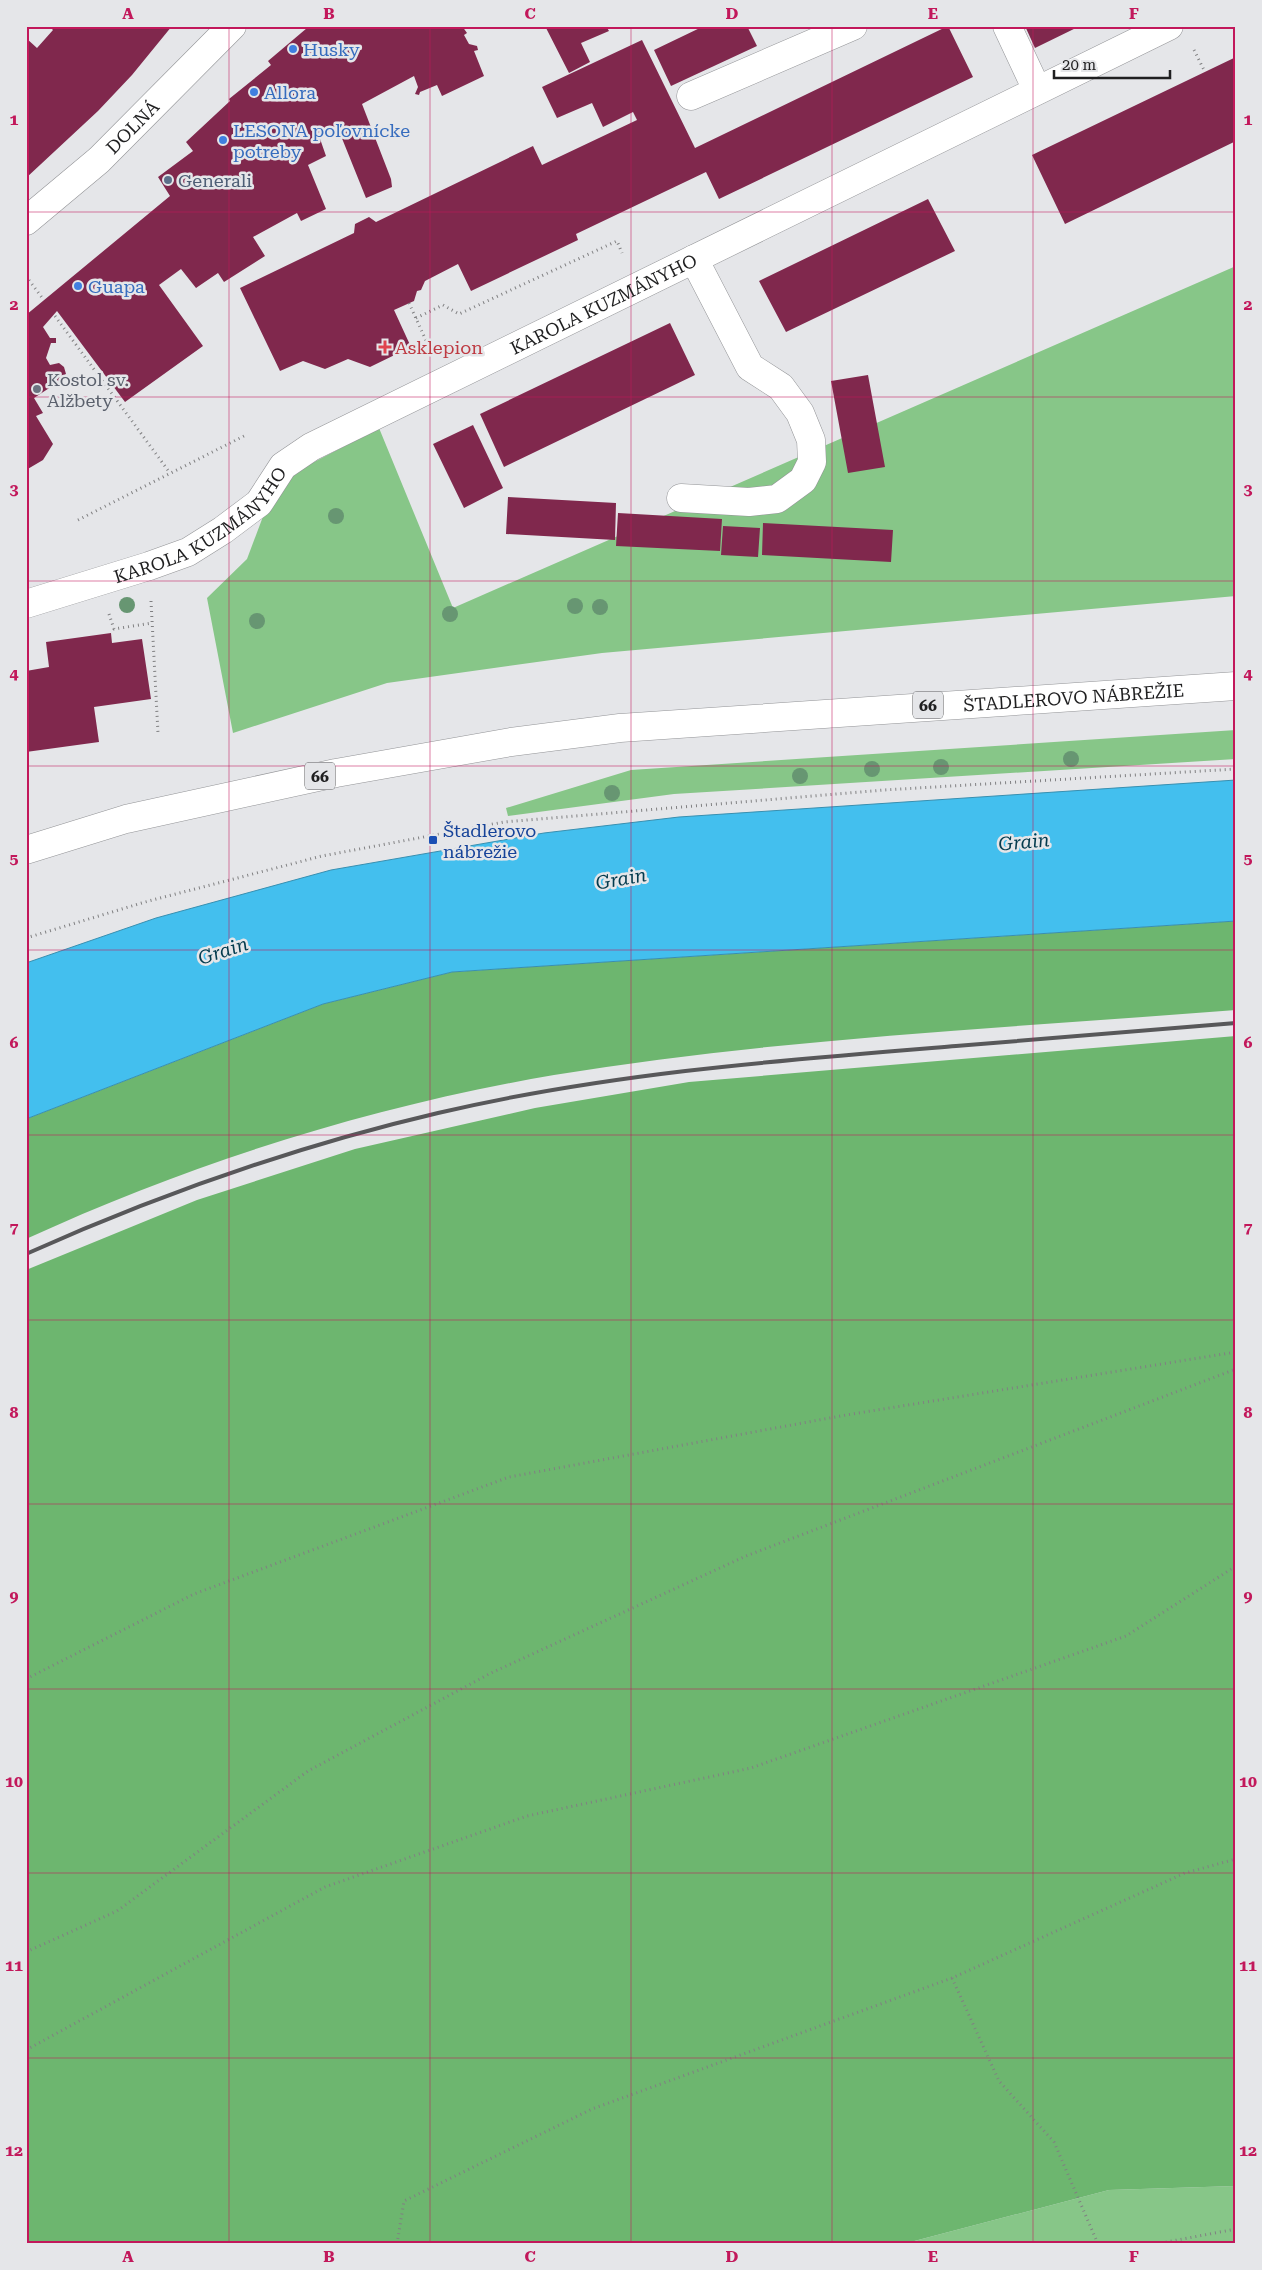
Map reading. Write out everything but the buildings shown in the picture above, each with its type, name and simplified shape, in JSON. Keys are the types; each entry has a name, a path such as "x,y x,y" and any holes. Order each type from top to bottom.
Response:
{"street":[{"name":"DOLNÁ","path":"26,221 99,160 232,26"},
{"path":"691,96 854,26"},
{"path":"1007,26 1037,90"},
{"name":"KAROLA KUZMÁNYHO","path":"26,604 188,552 223,530 259,503 283,466 311,447 1169,26"},
{"path":"680,498 749,502 777,499 803,480 812,462 812,440 800,412 781,387 750,367 694,259"},
{"name":"ŠTADLEROVO NÁBREŽIE","path":"26,850 126,819 316,777 511,742 620,728 1236,686"}],"path":[{"path":"1195,53 1205,72"},
{"path":"416,318 444,305 459,314 617,241 622,253"},
{"path":"26,276 43,299"},
{"path":"409,303 429,346"},
{"path":"55,316 170,473"},
{"path":"78,520 244,436"},
{"path":"149,566 158,733"},
{"path":"108,612 114,629 152,623"},
{"path":"26,938 145,902 322,856 504,822 884,790 1236,769"},
{"path":"26,1679 194,1594 508,1477 846,1415 1236,1352"},
{"path":"26,1952 117,1911 308,1771 491,1673 746,1556 1236,1368"},
{"path":"26,2050 325,1887 527,1816 751,1768 1107,1643 1126,1636 1236,1566"},
{"path":"397,2244 404,2201 592,2109 952,1978 1186,1873 1236,1859"},
{"path":"952,1978 999,2081 1054,2142 1098,2244"},
{"path":"1156,2244 1189,2236 1236,2229"}],"green space":[{"path":"1236,266 1236,596 602,653 387,683 233,733 207,598 247,559 276,482 379,428 453,608"},
{"path":"1236,730 1236,759 674,794 508,816 506,808 631,770"},
{"path":"1236,921 1236,1010 809,1043 639,1062 554,1075 418,1103 351,1120 285,1140 219,1161 154,1185 26,1239 26,1119 323,1004 452,972"},
{"path":"1236,1036 1236,2186 1109,2190 903,2244 26,2244 26,1270 197,1200 355,1149 535,1108 689,1082"},
{"path":"1236,2186 1236,2244 903,2244 1109,2190"}],"water":[{"name":"Grain","path":"1236,780 1236,921 452,972 323,1004 26,1119 26,963 156,918 331,870 544,833 679,817"}],"railway":[{"path":"26,1254 177,1192 280,1157 385,1126 502,1099 631,1078 761,1063 1236,1023"}],"place":[{"name":"Husky","path":"293,49"},
{"name":"Allora","path":"254,92"},
{"name":"LESONA poľovnícke potreby","path":"223,140"},
{"name":"Generali","path":"168,180"},
{"name":"Guapa","path":"78,286"},
{"name":"Asklepion","path":"385,347"},
{"name":"Kostol sv. Alžbety","path":"37,389"},
{"name":"Štadlerovo nábrežie","path":"433,840"}]}
